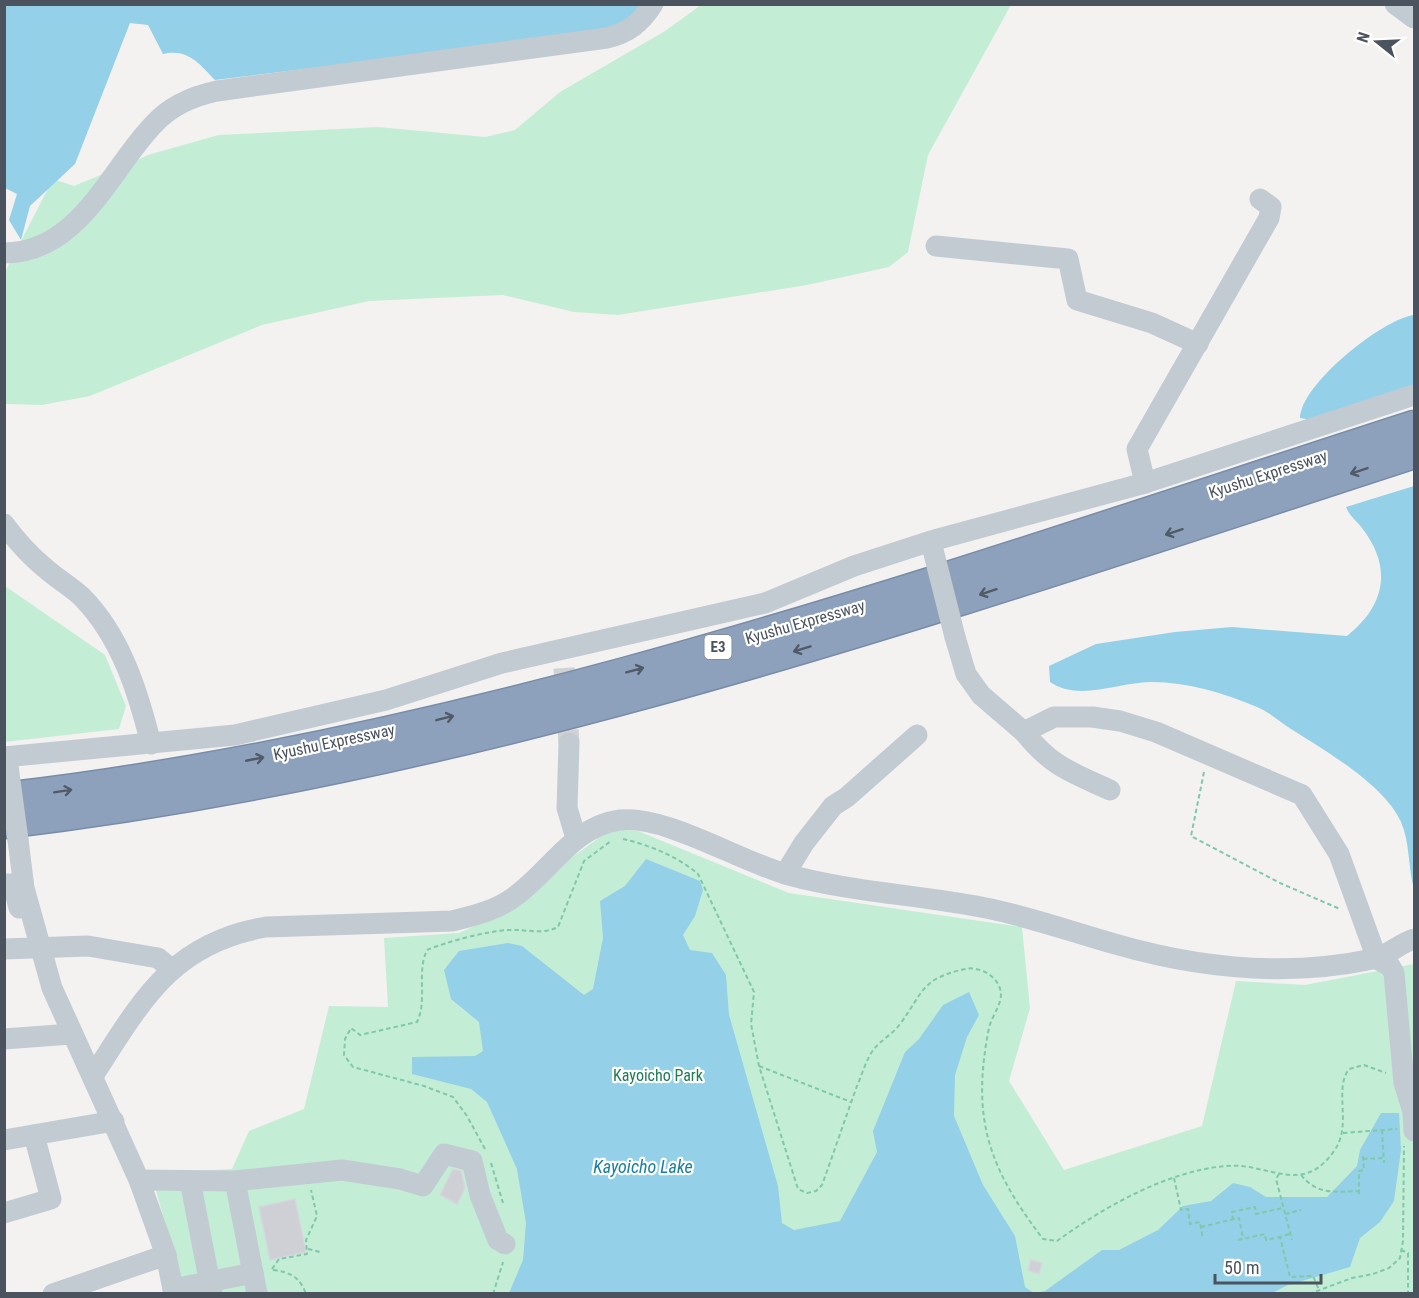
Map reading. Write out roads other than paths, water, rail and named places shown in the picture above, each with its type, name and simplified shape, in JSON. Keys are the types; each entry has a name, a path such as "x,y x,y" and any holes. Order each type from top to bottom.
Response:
{"highway":[{"name":"Kyushu Expressway","path":"4,798 212,767 390,731 578,686 912,591 1414,426"},
{"name":"Kyushu Expressway","path":"11,832 394,756 582,711 917,614 1414,453"}],"street":[{"path":"4,253 30,250 47,244 62,234 81,218 152,125 194,96 229,89 607,38 629,30 644,19 653,4"},
{"path":"1395,4 1414,18"},
{"path":"1145,483 1137,449 1269,218 1271,207 1260,199"},
{"path":"936,246 1068,259 1077,300 1152,323 1198,344"},
{"path":"33,947 24,888 11,832 7,760 235,735 386,700 502,663 561,659 765,603 854,566 1145,483 1414,395"},
{"path":"4,524 17,541 44,568 81,596 105,626 139,695 151,744"},
{"path":"931,544 966,674 981,695 1024,732 1041,753 1057,766 1110,790"},
{"path":"1024,732 1054,717 1092,717 1120,721 1156,732 1302,795 1339,854 1377,959 1390,966 1394,973 1404,1083 1413,1112 1407,1132"},
{"path":"785,874 804,843 833,806 847,798 917,735"},
{"path":"569,743 567,808 576,838"},
{"path":"93,1076 145,995 171,969 209,944 245,931 290,926 452,921 478,915 513,899 576,838 600,825 638,819 660,824 785,874 816,882 987,908 1027,917 1116,945 1219,965 1264,969 1317,968 1377,959 1414,939"},
{"path":"4,884 13,884 33,947 139,1180 166,1255 174,1291 211,1288 253,1273"},
{"path":"4,949 88,946 158,958 171,969"},
{"path":"4,1039 71,1034"},
{"path":"4,1140 114,1121"},
{"path":"4,1214 51,1199 34,1135"},
{"path":"139,1180 234,1181 342,1170 400,1179 423,1186 444,1154 472,1161 480,1196 498,1240 505,1244"},
{"path":"192,1191 211,1288"},
{"path":"237,1191 257,1293"},
{"path":"53,1293 166,1255"}],"water":[{"path":"4,5 647,5 620,30 215,80 186,55 163,54 148,25 130,23 75,164 30,206 21,240 9,220 17,194 5,188"},
{"path":"1414,315 1414,386 1312,420 1300,418 1304,404 1313,389 1345,356 1383,328"},
{"path":"1414,486 1414,889 1404,830 1393,808 1368,782 1266,712 1219,693 1165,682 1139,683 1086,691 1061,688 1050,682 1049,666 1096,644 1175,632 1232,627 1347,636 1370,612 1377,599 1381,572 1372,543 1346,507"},
{"name":"Kayoicho Lake","path":"646,859 700,881 703,890 695,916 683,935 690,950 712,953 726,975 729,1015 778,1186 782,1223 794,1230 840,1221 877,1152 873,1131 905,1052 919,1039 943,1005 969,992 979,1015 967,1037 955,1075 954,1116 983,1185 1015,1236 1025,1287 1034,1293 509,1293 523,1260 526,1223 517,1169 487,1102 471,1089 412,1074 412,1057 475,1056 483,1051 479,1022 451,999 444,970 459,951 508,943 522,946 584,995 593,989 603,938 600,901 625,886"},
{"path":"1381,1113 1399,1113 1401,1150 1394,1201 1380,1222 1360,1238 1350,1267 1288,1285 1272,1293 1034,1293 1045,1291 1102,1250 1119,1250 1158,1230 1183,1206 1211,1201 1233,1183 1250,1187 1266,1197 1327,1197 1357,1166 1360,1150"}],"tunnel":[{"path":"564,668 569,743"}],"park label":[{"name":"Kayoicho Park","path":"658,1075"}]}
